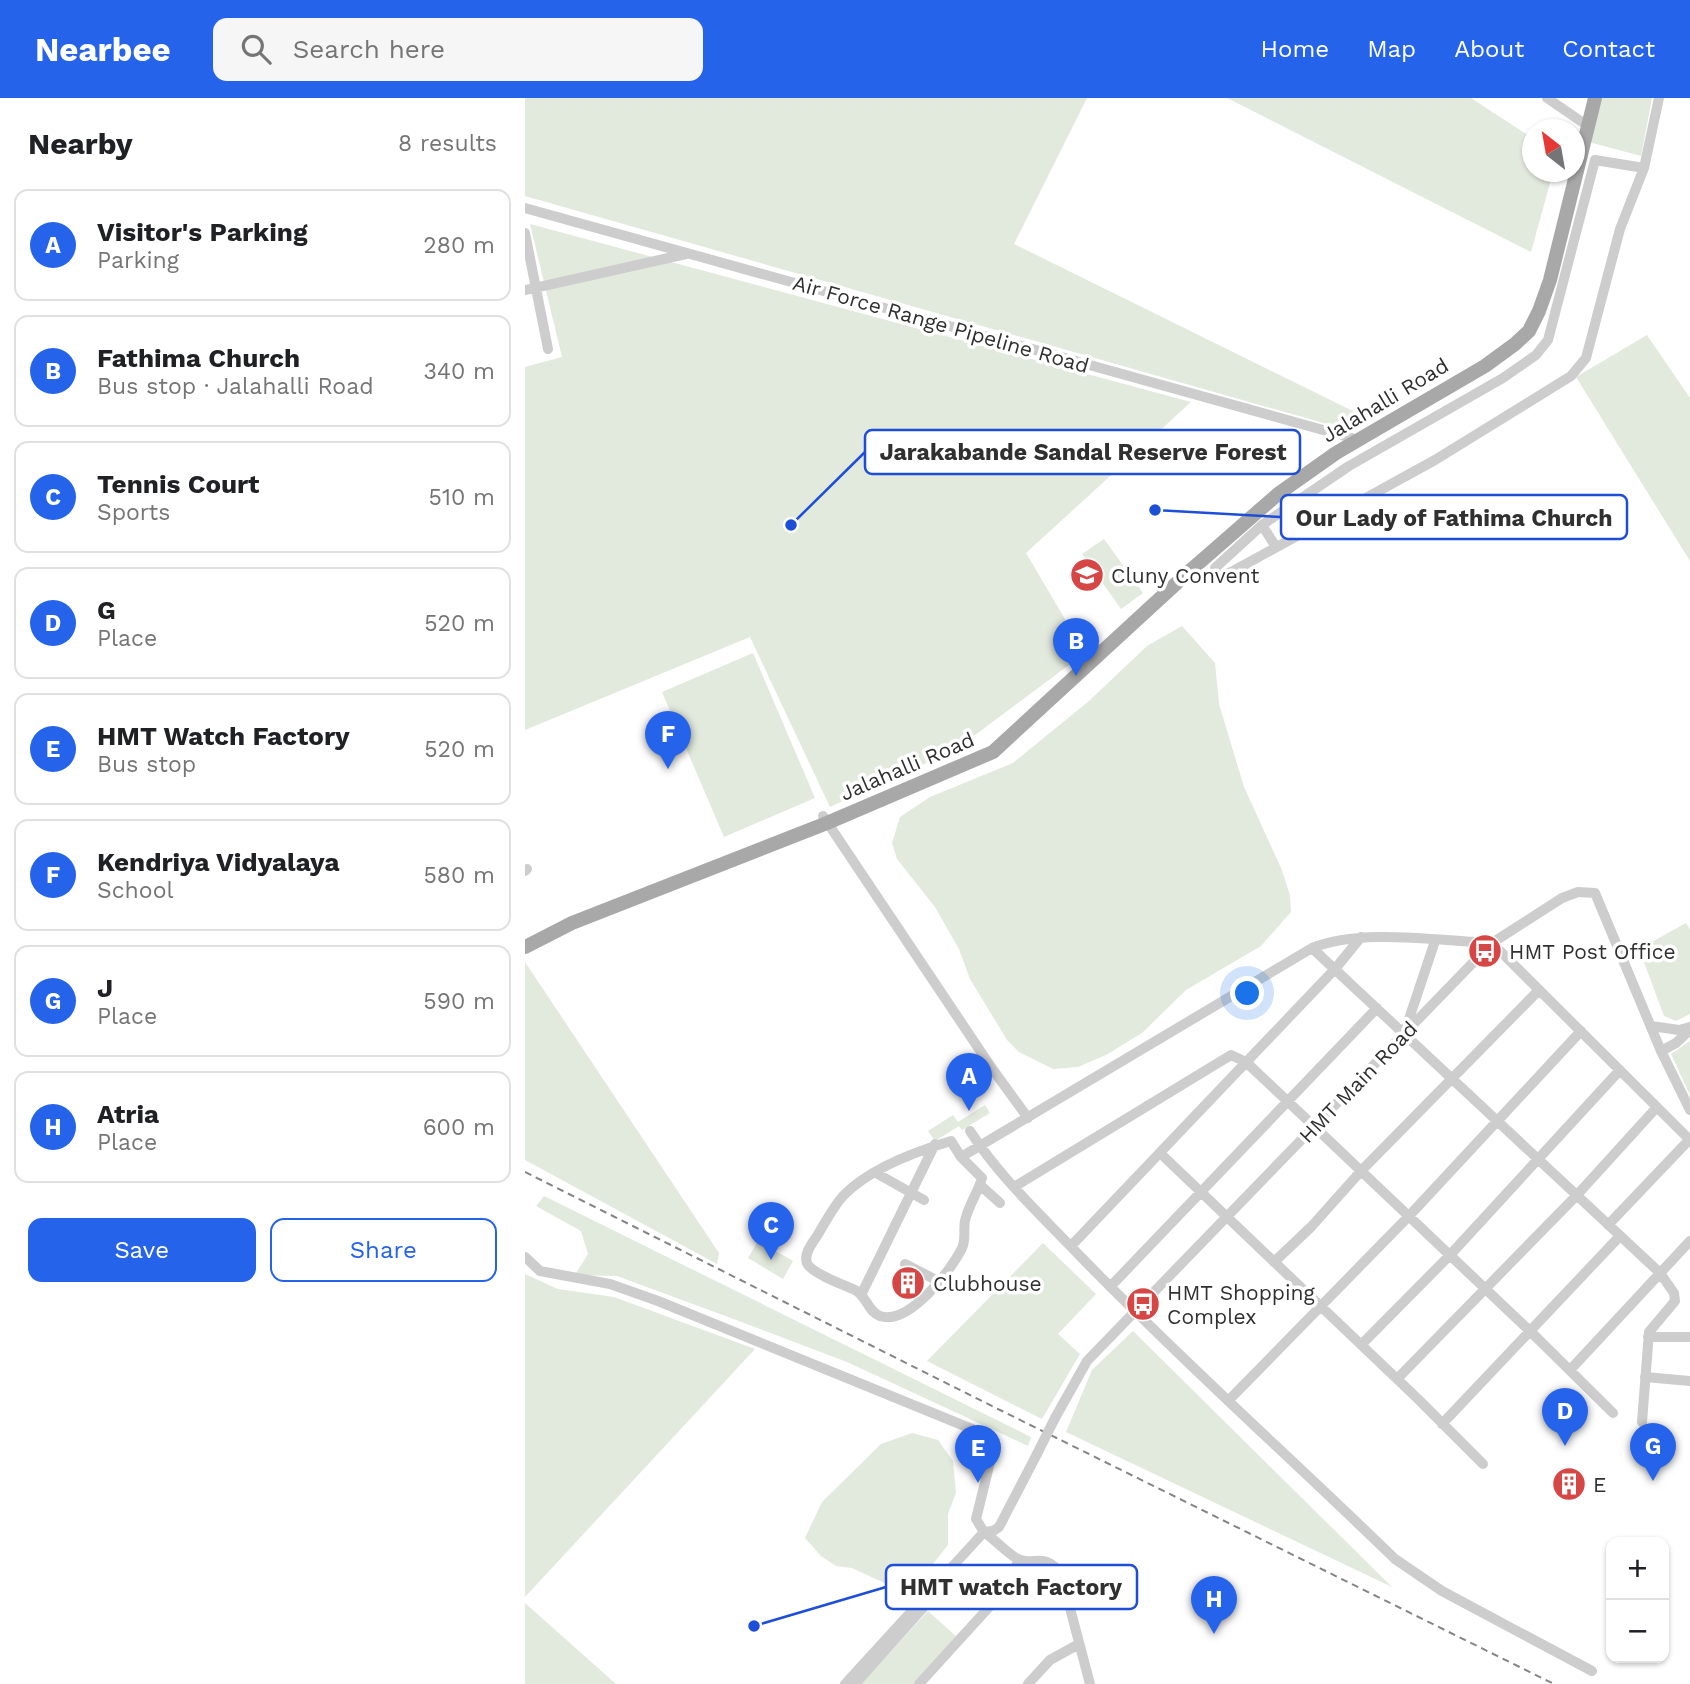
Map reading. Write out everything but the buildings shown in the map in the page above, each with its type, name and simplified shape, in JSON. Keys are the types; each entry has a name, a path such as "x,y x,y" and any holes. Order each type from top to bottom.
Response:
{"main road":[{"path":"1583,119 1589,98"},
{"name":"Jalahalli Road","path":"1353,440 1485,366 1529,331 1550,280 1595,98"},
{"name":"Jalahalli Road","path":"525,947 572,923 670,883 687,880 825,819 983,758 1004,744 1037,707 1248,519 1307,472 1353,440 1514,342 1525,329 1533,311 1567,182"}],"street":[{"path":"1547,98 1564,103 1579,119"},
{"path":"1642,171 1595,160 1548,340 1536,355 1503,378 1349,466 1262,525 1215,568 1215,572 1221,576 1435,460 1571,376 1586,358 1620,229 1642,171 1657,98"},
{"path":"1634,187 1636,177 1642,171"},
{"name":"Air Force Range Pipeline Road","path":"525,208 1353,440"},
{"path":"525,233 530,289 548,349"},
{"path":"530,289 689,254"},
{"path":"1262,525 1276,547"},
{"path":"825,819 1028,1118"},
{"name":"HMT Main Road","path":"965,1555 984,1532 999,1527 1087,1362 1492,943 1562,898 1579,892 1595,893 1661,1051 1690,1111"},
{"path":"1071,1246 1335,969 1361,937"},
{"path":"961,1157 1312,948 1330,941 1361,937 1492,943 1690,1139 1608,1225"},
{"path":"1404,1033 1435,941"},
{"path":"1312,948 1660,1273 1676,1297 1656,1321 1648,1337 1642,1422"},
{"path":"1274,1262 1311,1227 1361,1171 1539,989"},
{"path":"1110,1287 1377,1008"},
{"path":"1651,1026 1690,1029"},
{"path":"1661,1051 1676,1043 1690,1029"},
{"path":"1228,1401 1409,1216 1581,1031"},
{"path":"1014,1187 1231,1055 1246,1062 1571,1369 1613,1413"},
{"path":"1361,1345 1450,1255 1620,1070"},
{"path":"1397,1379 1577,1195 1657,1107"},
{"path":"970,1131 979,1146 1014,1187 1110,1287 1395,1559 1441,1591 1593,1671"},
{"path":"951,1141 961,1157 982,1178 964,1220 964,1244 950,1271 908,1311 888,1317 880,1316 872,1311 862,1293 821,1274 809,1265 806,1258 811,1245 842,1197 868,1175 935,1144 951,1141"},
{"path":"862,1293 935,1144"},
{"path":"1160,1153 1483,1464"},
{"path":"876,1173 924,1200"},
{"path":"980,1185 1000,1203"},
{"path":"1442,1424 1619,1237"},
{"path":"1571,1369 1690,1241"},
{"path":"525,1257 540,1271 610,1284 658,1301 972,1429 985,1441 990,1462 976,1519 984,1532 1018,1560 1042,1559 1055,1565 1061,1574 1090,1684"},
{"path":"905,1264 940,1282"},
{"path":"1648,1337 1690,1337"},
{"path":"1645,1377 1690,1381"},
{"path":"845,1684 957,1560 965,1555"},
{"path":"855,1684 941,1589 963,1563 965,1555"},
{"path":"919,1684 1011,1583 1018,1560"},
{"path":"1028,1684 1050,1660 1079,1644"}],"shaded area":[{"path":"525,98 1087,98 1014,244 1367,418 1348,430 525,196"},
{"path":"1227,98 1471,98 1522,131 1522,182 1550,182 1531,252"},
{"path":"1597,98 1652,98 1641,156 1585,141"},
{"path":"530,224 1191,402 1026,553 1085,653 955,750 830,807 750,637 525,730 525,367 562,357"},
{"path":"1647,335 1690,398 1690,561 1576,377"},
{"path":"1104,539 1143,593 1121,609 1082,554"},
{"path":"1182,626 1215,663 1219,704 1244,787 1281,868 1290,895 1291,912 1261,946 1186,990 1142,1033 1106,1055 1078,1067 1053,1069 1019,1052 1007,1040 970,979 959,949 935,907 897,859 892,843 900,817 930,797 1013,763 1089,701 1147,646"},
{"path":"753,653 815,798 724,837 662,692"},
{"path":"1686,923 1690,929 1690,1014 1676,1021 1664,1016 1639,949"},
{"path":"525,962 719,1253 717,1264 525,1160"},
{"path":"1690,1041 1690,1095 1671,1054"},
{"path":"985,1105 990,1113 962,1130 959,1126 935,1141 928,1131 953,1115 958,1122"},
{"path":"544,1196 1031,1437 1028,1446 847,1362 739,1321 617,1276 575,1275 588,1254 581,1231 536,1206"},
{"path":"758,1241 793,1261 783,1279 748,1258"},
{"path":"1043,1243 1096,1294 1058,1334 1080,1354 1042,1419 927,1361"},
{"path":"525,1274 558,1289 614,1297 755,1349 525,1597"},
{"path":"1133,1331 1392,1587 1066,1432 1092,1370"},
{"path":"912,1433 938,1440 953,1461 956,1493 948,1514 948,1545 929,1569 891,1586 852,1568 836,1566 821,1556 805,1538 822,1502 881,1444"},
{"path":"525,1603 616,1684 525,1684"},
{"path":"928,1611 958,1638 916,1684 861,1684"}],"railway":[{"path":"525,1172 1554,1684"}],"place":[{"name":"Our Lady of Fathima Church","path":"1155,510"},
{"name":"Jarakabande Sandal Reserve Forest","path":"791,525"},
{"name":"Cluny Convent","path":"1087,575"},
{"name":"Fathima Church","path":"1076,676"},
{"name":"Kendriya Vidyalaya","path":"668,769"},
{"name":"HMT Post Office","path":"1485,951"},
{"name":"Visitor's Parking","path":"969,1111"},
{"name":"Tennis Court","path":"771,1260"},
{"name":"Clubhouse","path":"908,1283"},
{"name":"HMT Shopping Complex","path":"1143,1304"},
{"name":"G","path":"1565,1446"},
{"name":"J","path":"1653,1481"},
{"name":"HMT Watch Factory","path":"978,1483"},
{"name":"E","path":"1569,1484"},
{"name":"HMT watch Factory","path":"754,1626"},
{"name":"Atria","path":"1214,1634"}]}
